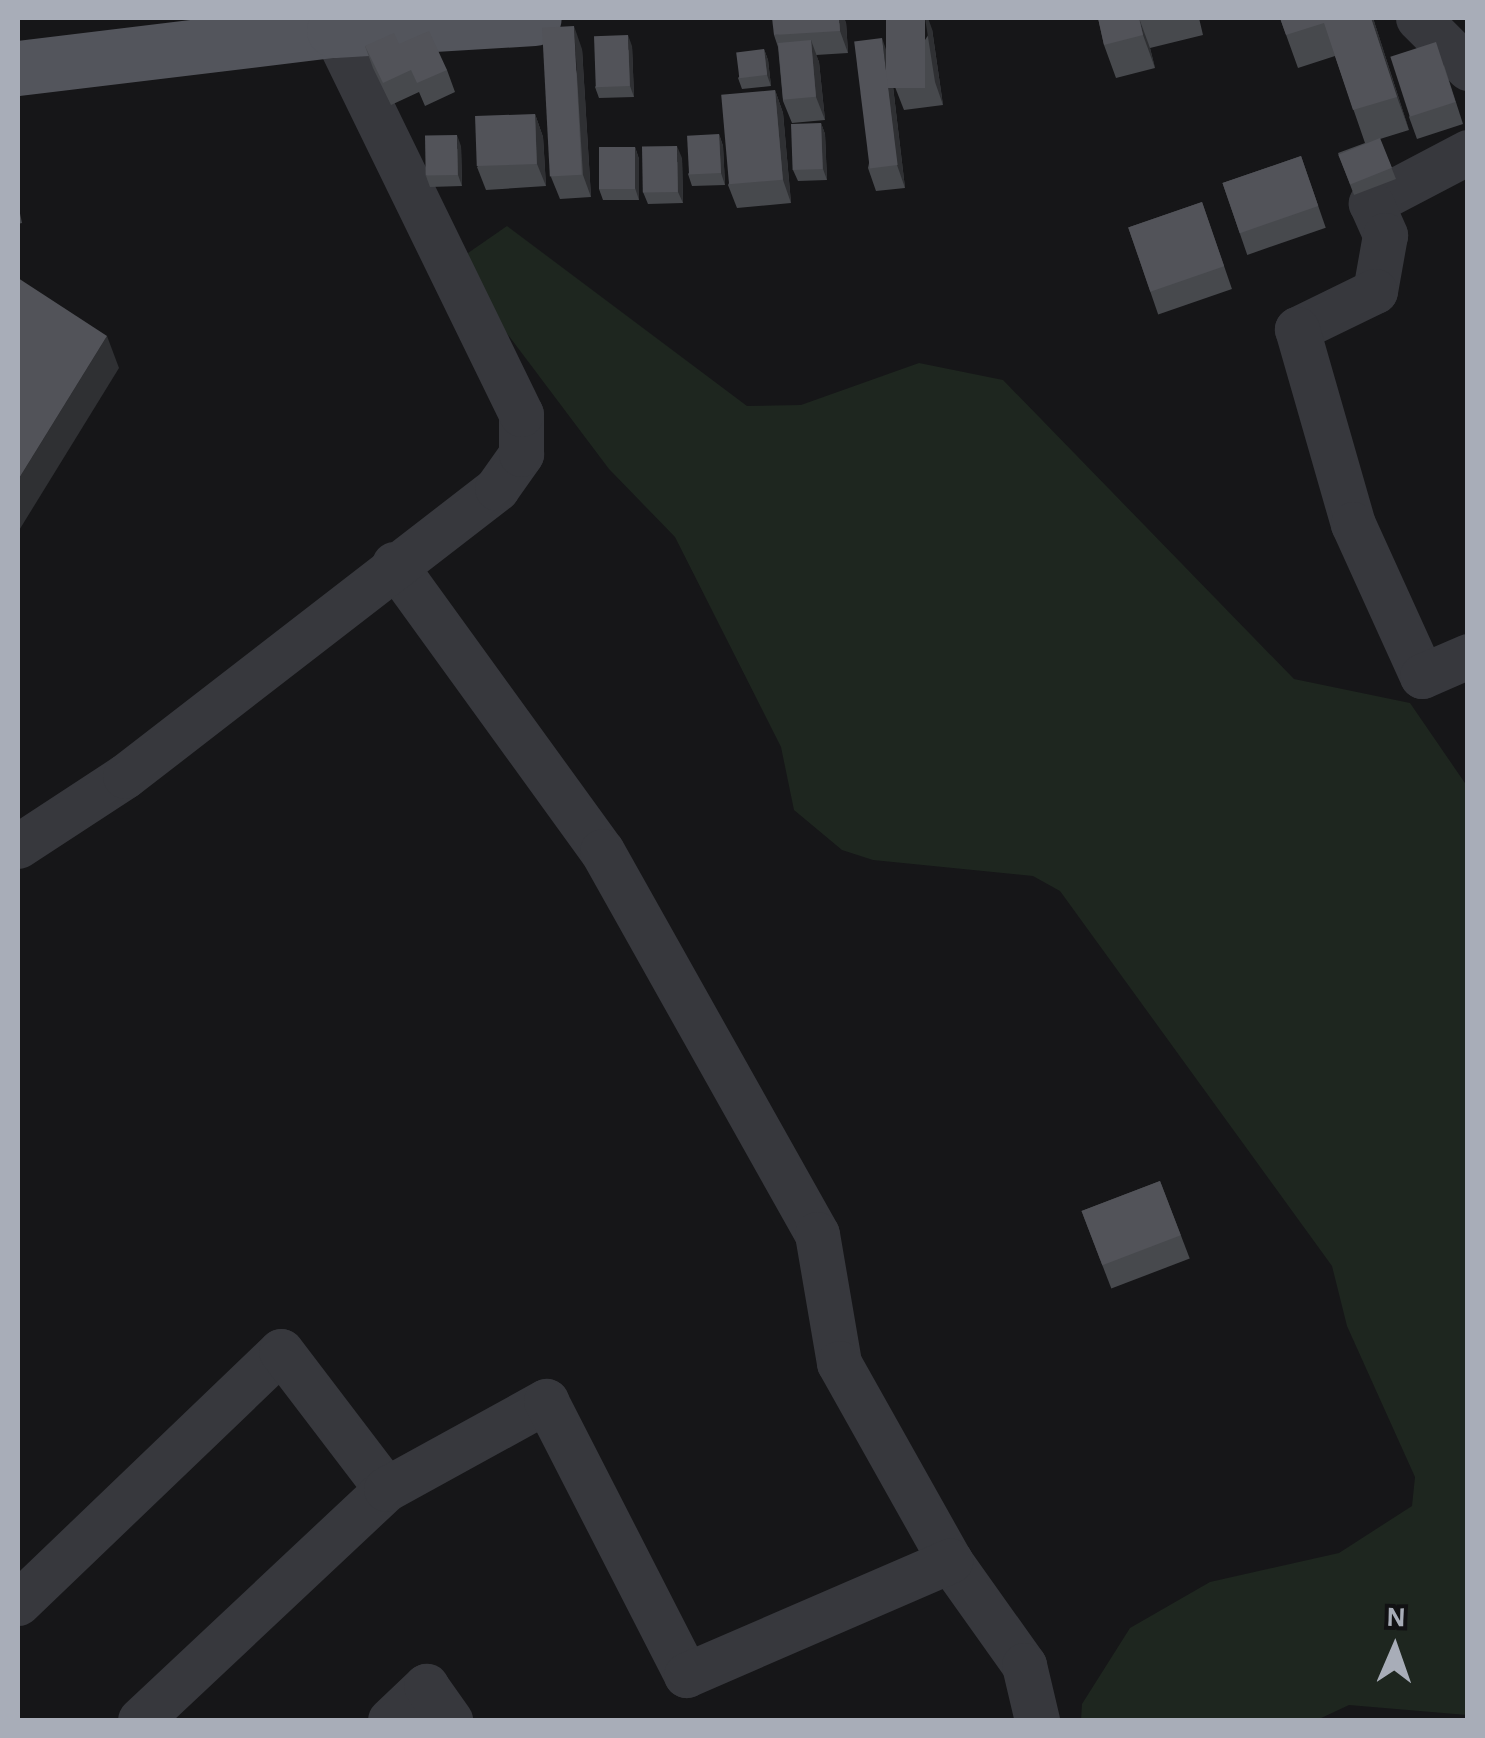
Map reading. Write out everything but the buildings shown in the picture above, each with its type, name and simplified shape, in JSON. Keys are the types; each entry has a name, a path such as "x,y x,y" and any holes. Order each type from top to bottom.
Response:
{"main road":[{"path":"18,68 334,30 534,18"}],"street":[{"path":"1418,18 1468,68"},
{"path":"18,846 125,776 497,488 521,454 521,414 334,30"},
{"path":"1468,152 1372,203 1385,235 1375,291 1297,328 1353,524 1422,676 1468,656"},
{"path":"394,564 602,850 797,1199 816,1234 839,1363 950,1560 1024,1664 1037,1720"},
{"path":"18,1603 281,1351 386,1489"},
{"path":"140,1720 386,1489 546,1401 686,1675 950,1560"},
{"path":"390,1720 426,1686 450,1720"}],"shaded area":[{"path":"507,226 747,406 801,405 919,363 1003,380 1294,679 1410,703 1467,786 1467,1715 1349,1705 1317,1720 1081,1720 1082,1704 1130,1628 1210,1582 1339,1553 1412,1506 1415,1477 1347,1326 1332,1266 1060,891 1033,876 873,860 842,850 794,810 781,747 675,537 609,469 475,291 468,253"}]}
